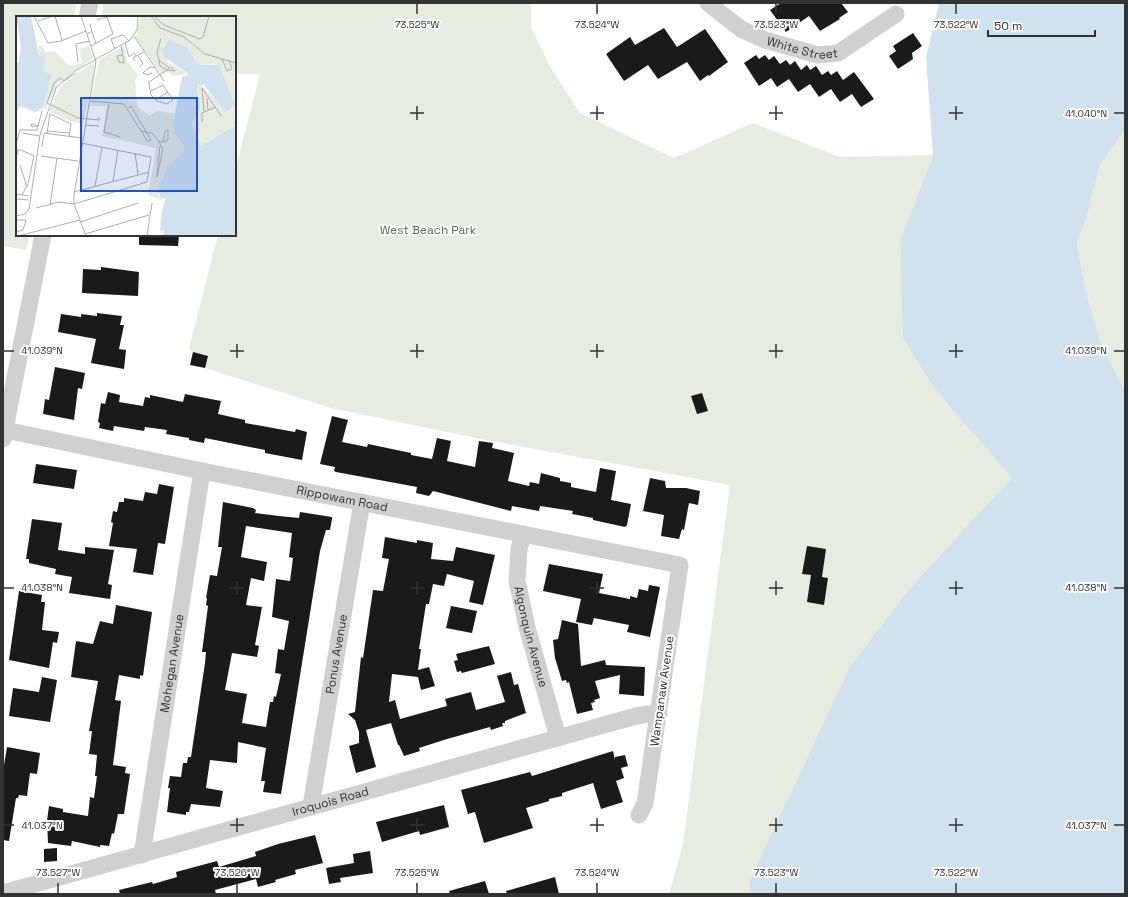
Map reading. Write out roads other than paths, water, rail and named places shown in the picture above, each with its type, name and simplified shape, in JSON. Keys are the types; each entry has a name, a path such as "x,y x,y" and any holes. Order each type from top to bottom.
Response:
{"street":[{"path":"87,16 90,3"},
{"name":"White Street","path":"708,3 741,29 765,40 818,55 838,53 896,14"},
{"path":"4,434 8,381 43,236"},
{"name":"Rippowam Road","path":"4,434 362,502 680,565"},
{"name":"Mohegan Avenue","path":"142,855 202,471"},
{"name":"Ponus Avenue","path":"310,806 362,502"},
{"name":"Algonquin Avenue","path":"523,534 519,549 517,582 527,628 558,738"},
{"name":"Wampanaw Avenue","path":"639,815 645,803 680,565"},
{"name":"Iroquois Road","path":"3,894 310,806 636,716 648,714 659,715"}],"water":[{"path":"939,3 1125,3 1125,130 1100,165 1087,216 1077,242 1085,289 1102,347 1125,390 1125,894 750,894 750,880 850,667 911,587 1012,478 935,389 903,338 900,241 933,155 926,57"}],"park label":[{"name":"West Beach Park","path":"428,230"}]}
